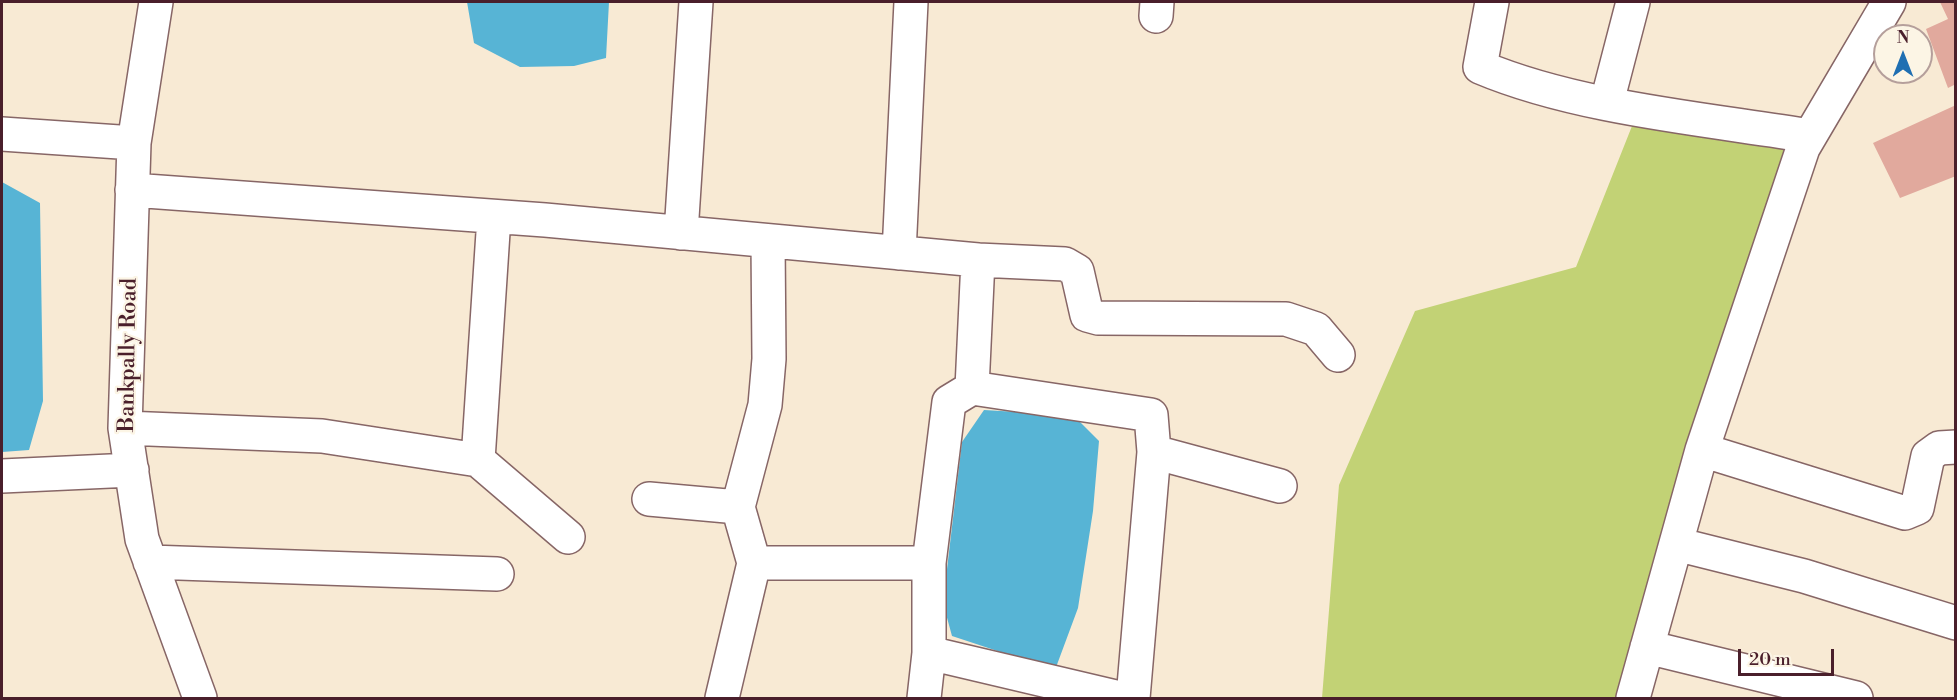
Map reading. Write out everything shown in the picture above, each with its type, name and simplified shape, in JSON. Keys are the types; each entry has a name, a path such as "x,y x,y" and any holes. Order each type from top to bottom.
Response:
{"street":[{"name":"Bankpally Road","path":"156,2 134,143 126,428 142,538 200,699"},
{"path":"681,233 696,2"},
{"path":"899,253 911,2"},
{"path":"1492,2 1480,68 1514,81 1607,102 1810,136"},
{"path":"1607,102 1633,2"},
{"path":"1633,699 1702,450 1803,148 1888,2"},
{"path":"2,134 134,143"},
{"path":"132,190 495,217 978,260 1065,264 1077,271 1087,315 1098,318 1287,319 1316,329 1338,355"},
{"path":"478,460 495,217"},
{"path":"722,699 754,563 738,507 765,405 769,358 768,240"},
{"path":"972,388 978,260"},
{"path":"924,699 929,653 929,563 949,402 972,388 1151,415 1154,452 1133,699"},
{"path":"126,428 322,436 478,460 568,537"},
{"path":"1702,450 1905,513 1917,508 1928,456 1939,448 1956,447"},
{"path":"1154,452 1280,486"},
{"path":"2,476 132,470"},
{"path":"649,499 738,507"},
{"path":"1676,544 1804,576 1956,623"},
{"path":"150,562 497,574"},
{"path":"754,563 929,563"},
{"path":"1647,647 1856,699"},
{"path":"929,653 1072,694 1120,699"}],"green space":[{"path":"1634,121 1792,138 1621,698 1322,698 1339,485 1415,311 1576,267"}],"water":[{"path":"467,2 609,2 606,58 574,66 520,67 474,43"},
{"path":"2,182 40,203 43,401 29,450 2,452"},
{"path":"984,410 1051,414 1077,419 1099,441 1093,511 1078,608 1055,670 952,636 943,603 962,442"}],"building":[{"path":"1940,2 1956,2 1956,84 1948,88 1933,48 1933,26 1948,19"},
{"path":"1956,105 1956,176 1900,198 1873,143"}]}
